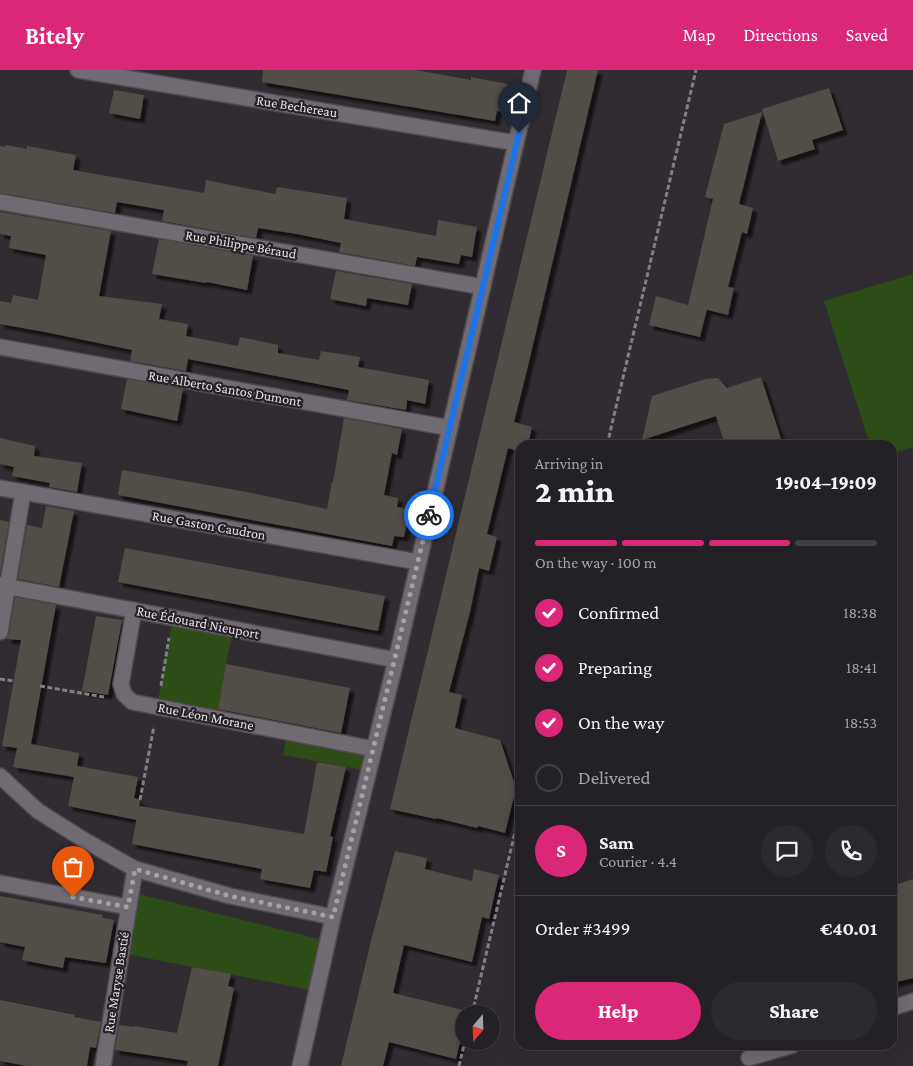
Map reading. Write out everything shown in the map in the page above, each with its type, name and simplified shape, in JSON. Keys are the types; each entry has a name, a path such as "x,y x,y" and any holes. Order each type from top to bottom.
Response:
{"street":[{"name":"Rue Bechereau","path":"78,70 516,143"},
{"path":"300,1066 333,917 396,660 533,70"},
{"name":"Rue Philippe Béraud","path":"0,202 483,286"},
{"name":"Rue Alberto Santos Dumont","path":"0,347 450,428"},
{"name":"Rue Gaston Caudron","path":"0,488 418,562"},
{"path":"0,632 4,586 24,492"},
{"name":"Rue Édouard Nieuport","path":"4,586 396,660"},
{"path":"132,702 124,694 121,684 134,610"},
{"name":"Rue Léon Morane","path":"132,702 374,748"},
{"path":"0,776 38,811 135,869 230,896 333,917"},
{"name":"Rue Maryse Bastié","path":"103,1066 135,869"},
{"path":"0,883 128,907"},
{"path":"897,1006 913,1001"},
{"path":"747,1056 772,1050"}],"path":[{"path":"608,440 696,70"},
{"path":"140,800 173,617"},
{"path":"0,679 14,681"},
{"path":"40,686 132,702"},
{"path":"474,1005 515,833"},
{"path":"460,1066 463,1050"}],"green space":[{"path":"913,274 913,447 897,452 897,440 868,440 824,301"},
{"path":"173,617 233,629 216,718 157,707"},
{"path":"287,732 374,749 369,771 283,755"},
{"path":"131,892 327,941 316,991 121,953"}],"building":[{"path":"263,70 416,70 471,80 471,77 512,85 506,113 497,111 495,121 262,82"},
{"path":"567,70 598,70 514,422 532,427 529,440 515,440 515,450 508,448 487,534 497,537 489,571 479,568 470,612 449,692 462,695 455,728 500,740 515,785 505,833 390,809"},
{"path":"829,88 843,130 812,140 815,149 778,161 762,109"},
{"path":"114,90 144,95 140,119 109,113"},
{"path":"762,112 739,204 753,208 747,234 742,232 728,287 734,288 728,315 707,310 700,337 649,325 656,296 688,305 713,199 705,197 724,124"},
{"path":"6,145 27,149 27,146 76,155 73,170 204,193 206,180 275,194 277,187 347,198 344,219 436,236 438,220 477,227 472,257 461,255 459,264 417,257 415,266 339,252 341,243 297,234 258,228 256,238 162,221 164,210 117,202 115,213 0,193 0,146 5,147"},
{"path":"0,212 111,231 99,296 162,304 159,319 188,324 186,336 238,346 240,337 278,345 278,353 319,360 321,351 360,357 358,367 429,380 425,404 407,400 406,410 347,400 349,390 188,359 186,371 130,361 132,350 0,324 0,301 11,303 13,295 38,300 46,255 9,248 11,236 0,234"},
{"path":"159,239 253,256 247,290 152,274"},
{"path":"336,271 412,284 408,305 367,298 366,306 330,299"},
{"path":"761,377 781,440 723,440 716,416 642,440 652,396 705,379 718,378 727,388"},
{"path":"127,379 183,389 177,421 121,409"},
{"path":"344,418 402,429 397,455 392,453 384,495 398,498 397,507 410,509 404,537 394,536 392,546 118,495 122,470 247,492 327,509"},
{"path":"0,438 35,446 34,456 82,463 77,492 49,487 50,483 12,476 14,467 0,464"},
{"path":"46,506 74,511 59,587 18,579 27,525 42,528"},
{"path":"0,520 9,522 0,574"},
{"path":"125,548 385,596 378,631 118,582"},
{"path":"15,597 56,605 31,744 79,753 77,766 138,777 134,798 140,800 137,820 68,806 74,777 13,767 17,748 2,746 21,640 6,639 9,634"},
{"path":"96,616 122,620 108,695 82,691"},
{"path":"226,664 350,688 341,733 218,709"},
{"path":"317,762 346,767 330,836 333,837 326,872 314,870 310,888 260,879 262,869 132,844 139,806 304,834"},
{"path":"395,851 427,858 425,869 472,881 474,869 499,875 489,919 482,917 472,962 404,945 393,993 455,1008 455,1050 458,1050 456,1059 389,1042 383,1066 341,1066"},
{"path":"913,879 913,978 897,982 897,884"},
{"path":"0,896 102,915 103,918 114,920 106,963 65,957 63,968 22,960 25,947 0,942"},
{"path":"192,967 231,974 228,986 234,988 218,1066 187,1066 188,1061 115,1050 119,1025 177,1033"},
{"path":"0,1000 101,1022 96,1048 90,1047 87,1066 27,1066 0,1061"}],"way so far":[{"path":"73,897 128,907 135,869 230,896 333,917 396,660 429,515"}],"route":[{"path":"429,515 519,133"}]}
